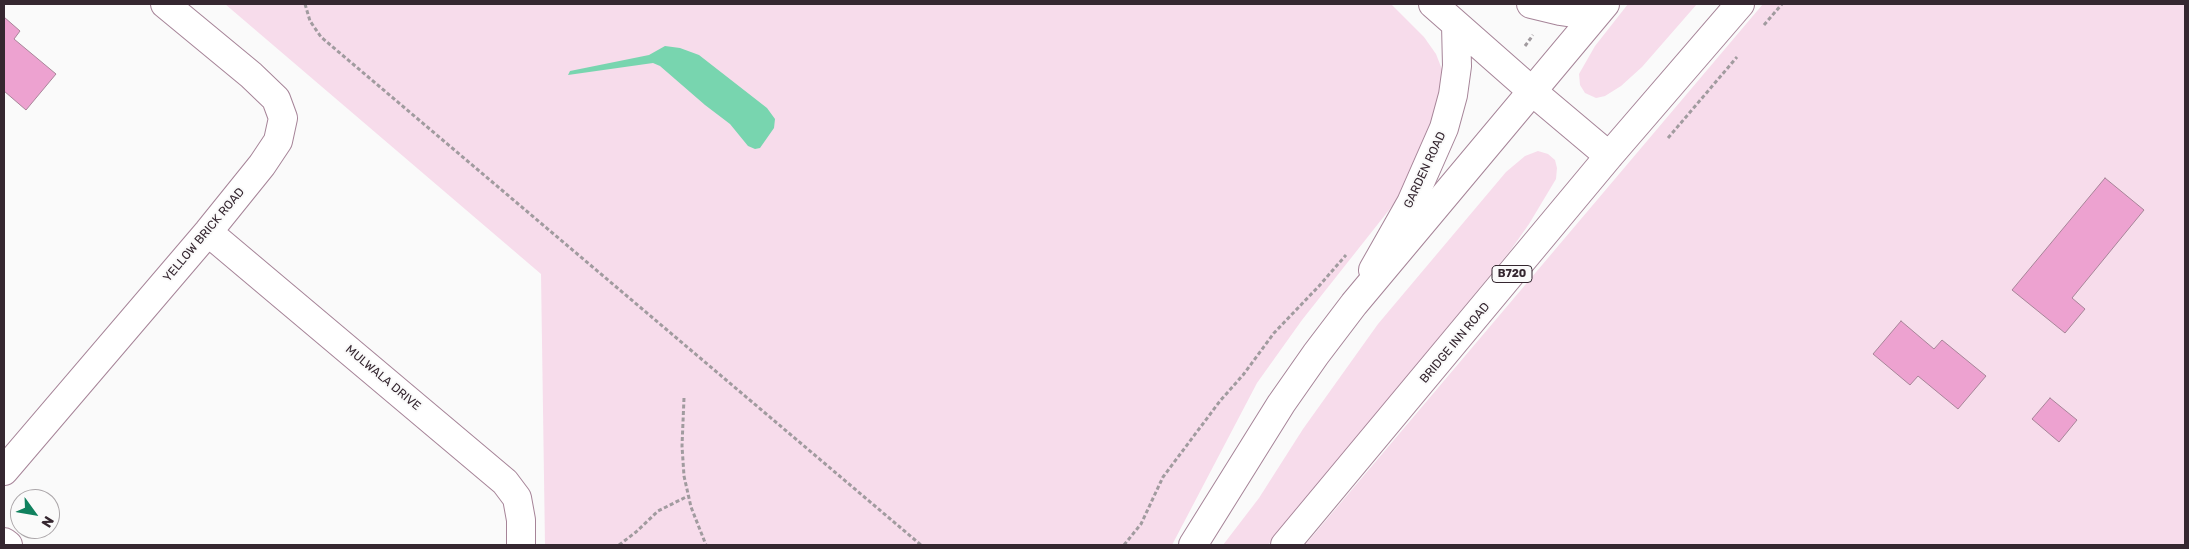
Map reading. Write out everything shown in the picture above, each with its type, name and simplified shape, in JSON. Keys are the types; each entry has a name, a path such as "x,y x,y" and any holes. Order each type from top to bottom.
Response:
{"street":[{"name":"YELLOW BRICK ROAD","path":"4,472 208,232 262,165 278,141 283,118 276,99 251,75 165,4"},
{"path":"1433,4 1609,156"},
{"path":"1531,4 1560,11 1600,10"},
{"name":"BRIDGE INN ROAD","path":"1285,545 1609,156 1740,4"},
{"path":"1193,545 1281,404 1354,304 1600,10"},
{"name":"GARDEN ROAD","path":"1354,304 1411,203 1444,128 1453,95 1457,66 1456,25"},
{"name":"MULWALA DRIVE","path":"208,232 506,482 517,498 521,520 521,545"},
{"path":"4,542 8,545"}],"path":[{"path":"305,4 310,21 322,37 921,545"},
{"path":"1758,32 1782,4"},
{"path":"1668,138 1740,53"},
{"path":"1124,545 1141,524 1163,476 1220,401 1243,376 1274,333 1350,250"},
{"path":"684,398 682,446 684,476 688,496 706,545"},
{"path":"619,545 658,511 688,496"}],"shaded area":[{"path":"225,4 1391,4 1424,37 1436,54 1443,72 1437,115 1409,180 1393,205 1302,320 1257,383 1172,545 545,545 541,274"},
{"path":"1628,4 1697,4 1642,67 1621,86 1605,96 1596,98 1585,93 1580,85 1579,74 1595,46"},
{"path":"1763,4 2185,4 2185,545 1305,545"},
{"path":"665,46 680,48 699,55 767,108 775,119 774,128 760,148 755,149 748,146 730,124 660,66 653,63 568,75 570,71 649,55"},
{"path":"1538,151 1548,154 1555,160 1557,168 1556,179 1510,251 1268,545 1223,545 1259,498 1303,429 1378,324 1506,172 1525,156"}],"building":[{"path":"4,17 20,31 14,39 56,74 26,110 4,91"},
{"path":"2105,178 2144,210 2072,298 2085,309 2065,333 2012,290"},
{"path":"1901,321 1934,349 1942,340 1986,376 1958,409 1918,376 1910,385 1873,354"},
{"path":"2050,398 2077,420 2059,442 2032,419"}]}
